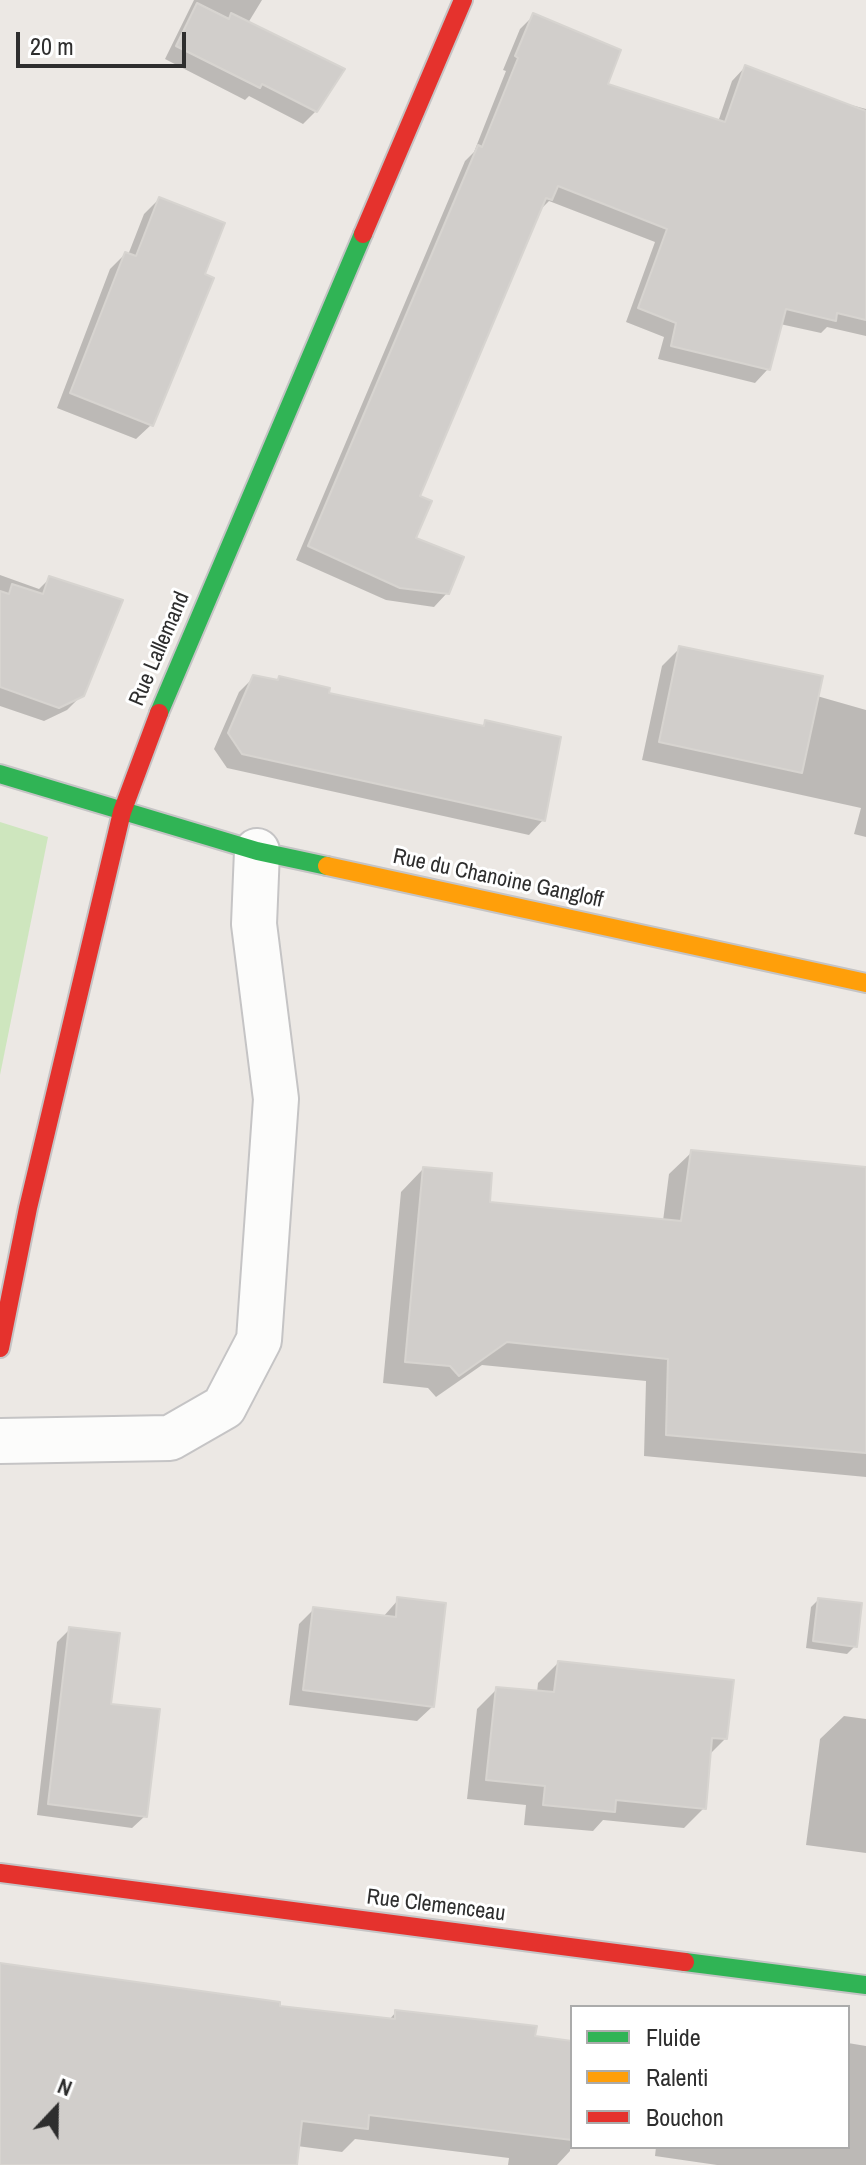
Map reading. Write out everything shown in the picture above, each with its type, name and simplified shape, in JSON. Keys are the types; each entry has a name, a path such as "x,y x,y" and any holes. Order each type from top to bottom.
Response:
{"street":[{"name":"Rue Lallemand","path":"0,1345 28,1208 122,812 150,734 463,0"},
{"name":"Rue du Chanoine Gangloff","path":"0,774 257,851 866,983"},
{"path":"0,1441 170,1438 224,1407 259,1340 276,1099 254,924 257,851"},
{"name":"Rue Clemenceau","path":"0,1873 866,1985"}],"green space":[{"path":"0,822 48,837 0,1075"}],"building":[{"path":"197,3 229,19 231,13 345,69 317,112 262,84 260,88 176,46"},
{"path":"533,13 621,50 608,84 725,122 745,65 866,111 866,320 837,313 836,321 786,309 770,370 671,346 676,323 638,308 667,229 558,186 552,200 546,198 420,496 432,501 416,538 464,557 449,594 400,588 308,546 478,145 482,147"},
{"path":"159,197 225,223 205,274 214,278 153,426 70,393 125,252 136,256"},
{"path":"49,576 123,600 84,696 59,708 0,687 0,591 9,594 12,584 43,594"},
{"path":"679,646 823,676 802,773 659,742"},
{"path":"253,675 278,680 279,676 330,688 329,693 484,726 485,720 561,737 545,821 242,754 228,733"},
{"path":"691,1150 866,1167 866,1453 666,1435 668,1359 507,1342 459,1376 450,1366 405,1362 423,1167 492,1173 490,1202 681,1221"},
{"path":"397,1597 446,1603 434,1707 303,1690 313,1607 396,1617"},
{"path":"818,1598 862,1603 857,1647 813,1641"},
{"path":"69,1627 120,1633 111,1704 160,1709 147,1817 48,1804"},
{"path":"558,1661 734,1680 727,1739 712,1738 706,1809 616,1800 615,1812 543,1805 545,1786 486,1780 496,1687 554,1692"},
{"path":"0,1963 280,2002 280,2006 395,2019 395,2010 537,2026 535,2036 570,2041 570,2140 369,2115 368,2129 302,2121 297,2165 0,2165"}],"traffic: fast":[{"path":"159,713 363,234"},
{"path":"0,774 257,851 327,866"},
{"path":"685,1962 866,1985"}],"traffic: slow":[{"path":"327,866 866,983"}],"traffic: jam":[{"path":"363,234 463,0"},
{"path":"0,1348 28,1208 122,812 159,713"},
{"path":"0,1873 685,1962"}]}
